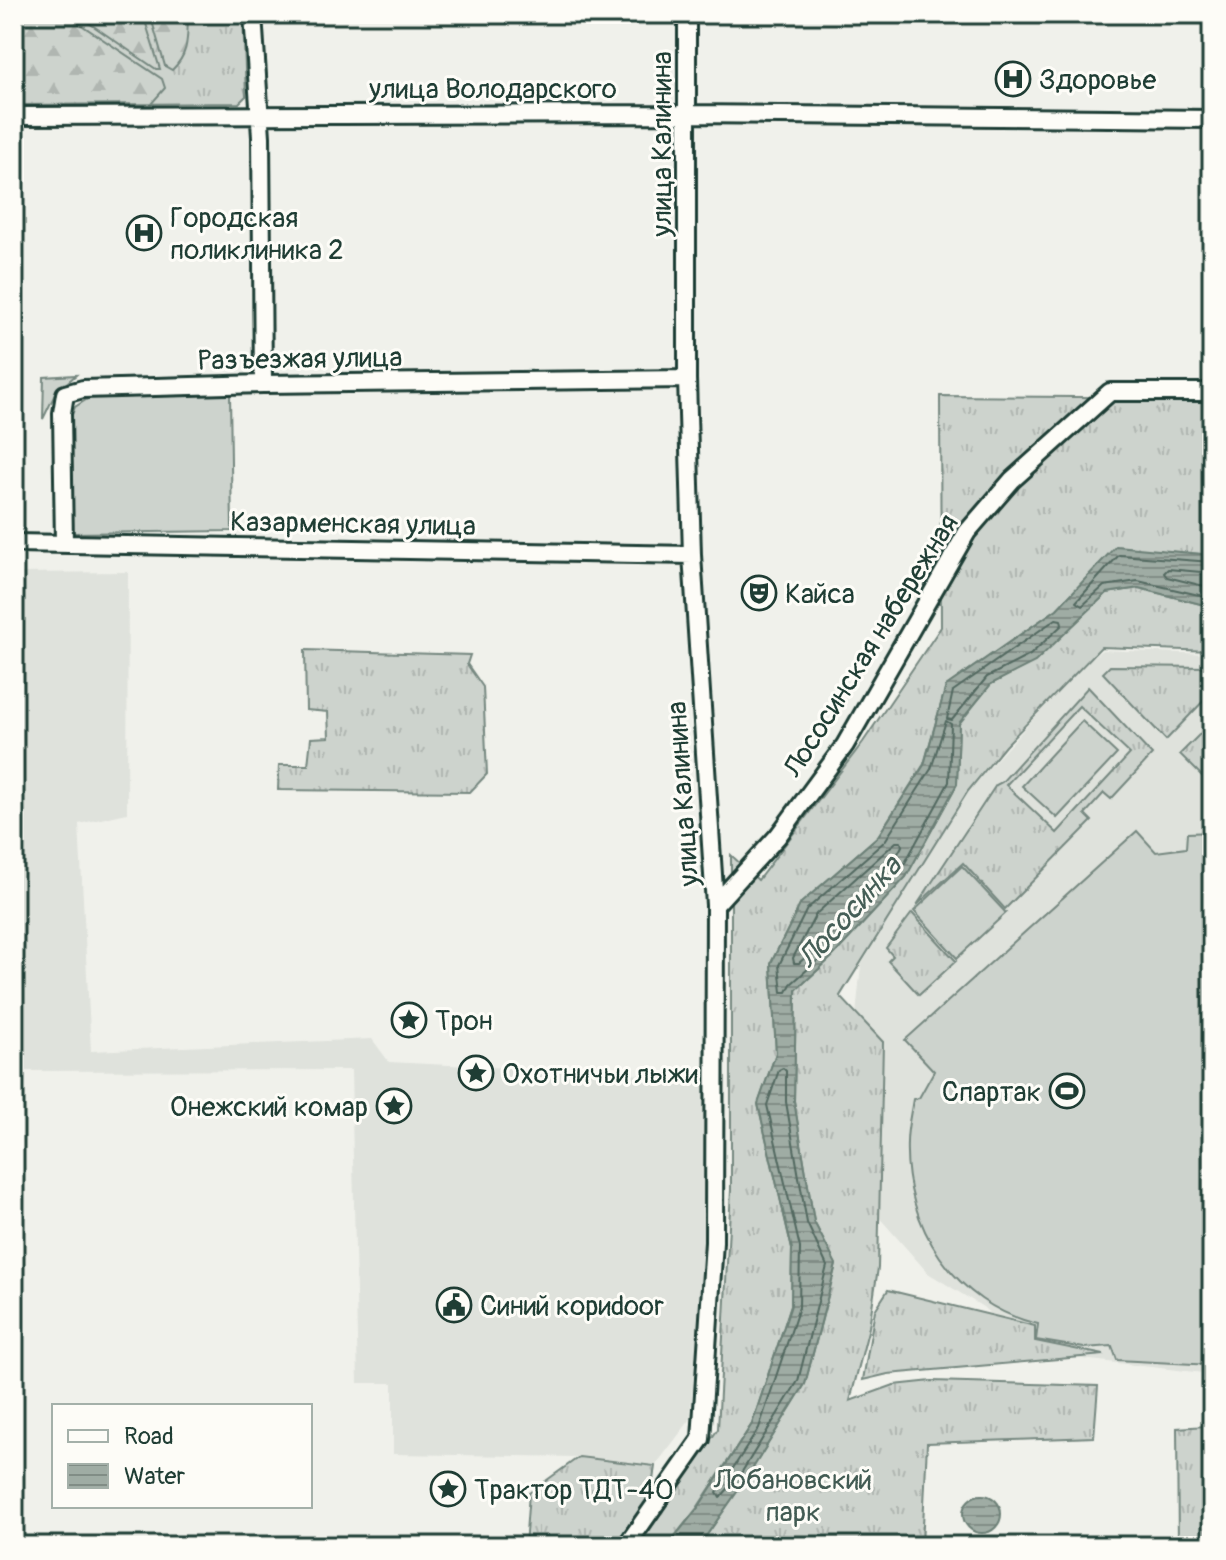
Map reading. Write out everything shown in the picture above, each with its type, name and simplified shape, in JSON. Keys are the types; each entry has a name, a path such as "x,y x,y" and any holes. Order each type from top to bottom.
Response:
{"street":[{"path":"253,14 261,137 263,384"},
{"name":"улица Калинина","path":"626,1546 701,1439 714,1242 715,905 692,555 687,379 687,14"},
{"name":"улица Володарского","path":"14,116 686,114 1212,119"},
{"name":"Разъезжая улица","path":"64,543 62,413 65,394 83,389 687,379"},
{"name":"Лососинская набережная","path":"715,905 778,836 845,745 967,532 1012,480 1110,392 1212,392"},
{"name":"Казарменская улица","path":"14,543 692,555"}],"shaded area":[{"path":"128,572 127,813 79,824 91,1051 372,1039 389,1062 705,1078 705,1251 690,1420 655,1466 579,1457 393,1454 393,1383 358,1383 351,1070 14,1071 14,573"},
{"name":"Спартак","path":"1102,650 1212,654 1212,1374 1030,1353 983,1307 928,1273 840,1173 861,965 968,791 1082,665"}],"green space":[{"path":"14,14 243,14 246,96 239,103 14,105"},
{"path":"25,14 65,14 162,79 165,88 151,104 14,105 14,18"},
{"path":"76,14 143,14 160,69 156,69"},
{"path":"150,14 188,14 185,51 172,70 165,66"},
{"path":"76,375 56,392 43,419 44,377"},
{"path":"230,393 232,531 71,533 69,423 75,407 89,398"},
{"path":"940,396 1212,398 1212,555 1116,547 1057,609 946,686 924,764 878,836 801,903 771,963 776,1053 758,1104 792,1249 791,1305 752,1424 697,1508 667,1546 525,1546 529,1493 579,1457 655,1466 645,1537 718,1429 731,1190 731,855 758,880 863,742 941,627"},
{"name":"Лобановский парк","path":"1139,588 1212,607 1212,651 1101,647 1005,746 968,791 840,996 883,1042 878,1268 869,1327 850,1401 894,1385 932,1381 1098,1386 1094,1437 927,1443 922,1546 699,1546 746,1479 805,1384 836,1265 814,1222 794,1101 796,990 832,957 906,877 957,784 959,724 991,684 1035,661 1107,593"},
{"path":"305,650 470,655 467,664 483,687 487,774 470,792 278,790 279,765 308,765 311,738 329,737 328,712 306,710"},
{"path":"1110,666 1211,667 1212,692 1166,740 1103,673"},
{"path":"1088,687 1152,755 1111,799 1104,793 1085,814 1092,821 1005,909 963,863 917,905 996,785","holes":["1079,706 1130,754 1057,833 1006,785"]},
{"path":"1082,721 1117,754 1057,818 1022,786"},
{"path":"1212,722 1212,786 1180,754"},
{"name":"Спартак","path":"1137,831 1156,852 1186,848 1187,833 1212,832 1212,1365 1117,1360 1112,1346 1084,1348 1036,1340 1038,1324 1008,1314 982,1299 959,1280 940,1257 914,1203 908,1173 907,1137 913,1099 919,1098 934,1071 905,1040"},
{"path":"962,866 1006,913 957,958 914,911"},
{"path":"912,913 956,961 919,995 888,961 893,956 886,948"},
{"path":"888,1290 1035,1326 1035,1341 1104,1355 888,1374 863,1380 875,1310"},
{"path":"1206,1426 1204,1475 1212,1481 1212,1546 1178,1546 1177,1428"}],"water":[{"name":"Лососинка","path":"1116,546 1212,555 1212,607 1139,588 1107,593 1035,662 991,684 959,723 957,784 906,877 832,957 796,990 794,1101 814,1222 836,1264 805,1384 746,1479 699,1546 667,1546 698,1508 752,1424 791,1305 792,1249 758,1104 776,1053 771,963 801,903 878,836 924,765 946,686 1057,609"},
{"path":"982,1495 995,1501 1001,1514 995,1527 982,1533 969,1527 963,1514 969,1501"}],"place":[{"name":"Здоровье","path":"1013,79"},
{"name":"Городская поликлиника 2","path":"144,233"},
{"name":"Кайса","path":"759,593"},
{"name":"Трон","path":"409,1020"},
{"name":"Охотничьи лыжи","path":"476,1073"},
{"name":"Спартак","path":"1067,1091"},
{"name":"Онежский комар","path":"394,1106"},
{"name":"Синий кориdoor","path":"454,1305"},
{"name":"Трактор ТДТ-40","path":"448,1489"}]}
